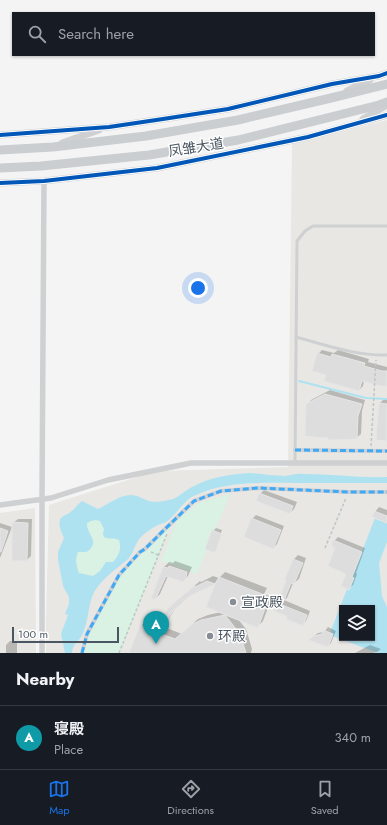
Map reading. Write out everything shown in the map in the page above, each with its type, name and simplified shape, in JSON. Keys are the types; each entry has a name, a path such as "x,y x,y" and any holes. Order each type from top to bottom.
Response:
{"main road":[{"name":"凤雏大道","path":"0,150 146,136 238,120 387,84"},
{"name":"凤雏大道","path":"0,168 41,166 148,155 238,140 387,104"}],"street":[{"path":"331,98 387,73"},
{"path":"0,135 109,127 163,120 228,109 332,84 379,76"},
{"path":"352,125 387,104"},
{"path":"0,183 44,181 157,168 308,137 387,115"},
{"path":"53,146 109,127"},
{"path":"42,653 44,181"},
{"path":"295,450 387,451"},
{"path":"0,505 52,498 108,480 191,464 387,464"},
{"path":"82,653 87,634 119,575 140,552 145,549 194,501 221,491 258,488 348,492 387,492"}],"lane":[{"path":"295,463 297,241 305,231 313,226 387,226"},
{"path":"296,337 340,349 376,355 387,355"}],"path":[{"path":"370,451 376,355"},
{"path":"325,548 348,492"},
{"path":"119,653 168,534"},
{"path":"145,549 159,555"}],"shaded area":[{"path":"387,120 387,653 46,653 49,505 156,471 288,467 292,144"},
{"path":"35,508 36,653 0,653 0,513"}],"green space":[{"path":"230,494 197,574 161,561 177,520 199,503"},
{"path":"96,520 100,521 104,529 103,534 109,539 115,538 119,540 120,549 113,562 106,562 100,571 93,576 79,573 76,560 78,552 90,550 93,543 92,536 87,528 87,523"},
{"path":"173,521 119,653 82,653 87,634 119,575"}],"water":[{"path":"250,473 280,476 300,474 387,477 387,483 240,484 217,488 192,497 169,520 153,528 141,537 129,558 98,586 92,597 82,636 73,647 72,653 65,653 61,634 68,615 65,614 69,604 69,597 63,586 58,559 58,552 64,538 59,525 62,517 72,511 82,501 98,509 118,498 127,495 136,496 151,502 164,501 173,499 191,487 207,480 221,476","holes":["96,520 100,521 104,529 104,537 119,540 120,546 117,557 113,562 106,562 100,571 93,576 79,573 76,562 78,552 88,551 93,545 93,539 88,530 87,523"]},
{"path":"375,518 387,523 387,542 379,563 382,596 387,607 387,653 378,653 346,641 375,641 375,605 341,605 347,589 349,589 354,578 352,577"},
{"path":"339,610 339,639 332,636 333,634 330,633"}],"building":[{"path":"317,353 331,357 332,354 365,363 364,366 387,371 387,386 362,381 359,391 324,381 326,375 312,371"},
{"path":"325,394 362,404 358,416 357,439 328,440 328,438 305,436 306,404"},
{"path":"379,403 387,404 387,441 376,440"},
{"path":"259,493 293,506 290,514 256,501"},
{"path":"374,511 387,516 387,523 372,517"},
{"path":"251,518 281,530 273,549 244,537"},
{"path":"12,522 28,523 27,561 12,561"},
{"path":"0,528 8,531 1,552 0,552"},
{"path":"212,530 222,534 215,553 205,549"},
{"path":"333,540 362,552 352,577 354,578 349,590 341,586 346,574 328,566 335,548 331,546"},
{"path":"293,559 303,563 294,584 291,583 283,603 278,601"},
{"path":"169,566 187,572 186,578 183,582 166,576 155,600 151,598 163,567 168,568"},
{"name":"宣政殿","path":"219,577 262,594 259,600 267,603 258,628 206,607"},
{"path":"207,581 215,584 190,596 172,612 159,633 175,639 191,625 201,620 225,615 240,634 246,653 129,653 140,625 154,631 168,608 194,586 195,587"},
{"path":"277,603 307,615 303,626 286,619 287,616 274,611"},
{"path":"323,630 333,634 328,647 308,640 314,636 322,634"}],"waterway":[{"path":"299,381 366,398 387,399"}],"marked path":[{"path":"295,450 387,451"},
{"path":"82,653 87,634 119,575 140,552 145,549 194,501 221,491 258,488 348,492 387,492"}],"cycle path":[{"path":"0,135 109,127 228,109 332,84 379,76 387,73"},
{"path":"0,183 44,181 157,168 308,137 387,115"}],"place":[{"name":"宣政殿","path":"233,602"},
{"name":"环殿","path":"210,636"},
{"name":"寝殿","path":"156,644"}]}
